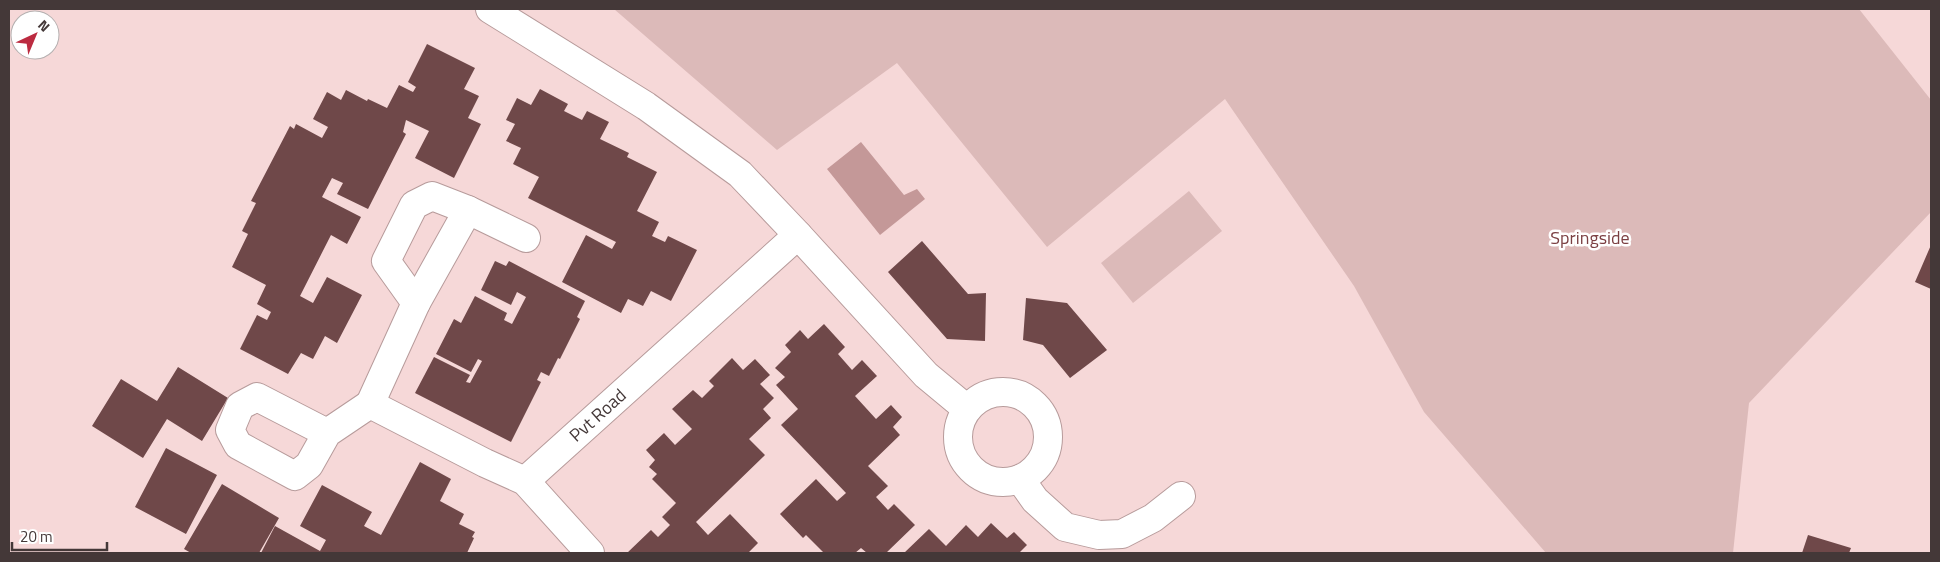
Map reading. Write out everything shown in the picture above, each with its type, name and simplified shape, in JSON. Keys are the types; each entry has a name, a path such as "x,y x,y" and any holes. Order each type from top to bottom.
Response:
{"lane":[{"path":"490,9 646,106 740,174 926,375 967,408"},
{"path":"416,303 386,261 414,205 432,196 468,210 526,238"},
{"path":"327,433 370,404 416,303 468,210"},
{"name":"Pvt Road","path":"525,481 798,235"},
{"path":"1008,392 1022,396 1034,404 1043,416 1048,431 1048,446 1042,460 1033,471 1020,479 1006,482 991,481 977,475 966,464 959,451 958,436 960,422 967,408 978,399 993,393 1008,392"},
{"path":"370,404 477,459 525,481 590,553"},
{"path":"1020,479 1035,500 1065,527 1099,534 1122,534 1153,518 1181,496"}],"green space":[{"name":"Springside","path":"614,9 1859,9 1931,100 1931,212 1749,403 1733,553 1546,553 1424,412 1354,286 1225,99 1047,247 897,63 777,150"},
{"path":"1189,191 1222,231 1133,303 1101,263"}],"shaded area":[{"path":"861,142 904,195 917,189 925,199 880,235 827,169"}],"building":[{"path":"427,44 475,68 464,89 479,96 468,118 481,124 454,178 415,158 429,131 406,120 403,132 406,134 368,209 337,194 343,183 332,178 322,197 361,217 347,244 331,235 300,296 313,303 327,277 362,295 337,343 325,336 313,359 301,353 288,374 240,349 257,315 267,320 271,312 257,304 266,285 232,267 248,234 242,231 256,203 251,201 290,126 294,129 296,124 322,138 328,127 313,119 327,92 341,100 346,90 367,101 368,99 387,108 399,85 413,92 416,87 408,82"},
{"path":"540,89 568,104 564,111 582,120 587,111 609,122 600,139 629,153 627,157 657,172 637,211 659,222 652,236 665,242 668,236 697,250 671,301 651,291 643,306 628,299 621,313 562,282 586,235 612,249 616,242 528,198 539,177 513,164 521,148 506,141 515,124 506,120 517,98 531,105"},
{"path":"922,241 968,294 986,293 985,341 947,339 888,272"},
{"path":"1931,245 1931,289 1915,282"},
{"path":"495,261 506,266 509,261 585,301 577,317 580,319 560,359 558,358 549,376 541,372 537,380 541,382 511,442 415,393 434,357 470,375 466,382 470,383 482,361 478,359 471,372 436,354 454,319 461,323 475,296 507,313 504,320 512,324 526,297 517,292 511,305 481,290"},
{"path":"1026,298 1067,303 1107,350 1070,378 1043,345 1023,340"},
{"path":"824,324 845,347 838,354 852,370 862,360 877,376 855,396 876,419 891,405 902,417 893,427 900,435 868,466 888,486 876,497 888,510 894,504 915,525 886,553 867,553 861,548 855,553 824,553 806,535 803,538 780,514 816,479 837,501 846,493 781,425 798,409 776,385 785,377 775,368 791,352 785,345 800,330 808,339"},
{"path":"732,358 743,370 755,359 770,375 760,384 774,398 763,409 771,418 749,439 765,455 696,522 708,535 730,514 758,543 748,553 627,553 651,530 658,537 670,525 662,517 676,503 652,479 657,474 649,467 655,460 646,450 664,433 675,445 692,429 672,409 693,390 702,398 714,386 709,381"},
{"path":"178,367 228,398 202,441 167,419 143,458 92,426 121,379 157,401"},
{"path":"166,448 217,475 186,534 135,507"},
{"path":"420,462 451,479 440,501 464,514 459,524 475,532 467,553 261,553 275,526 320,551 326,540 300,526 322,485 372,512 364,526 381,535"},
{"path":"222,484 279,518 259,553 191,553 184,549"},
{"path":"991,523 1007,538 1014,532 1027,545 1019,553 904,553 929,529 946,546 966,525 978,537"},
{"path":"1808,535 1851,548 1849,553 1802,553"}]}
